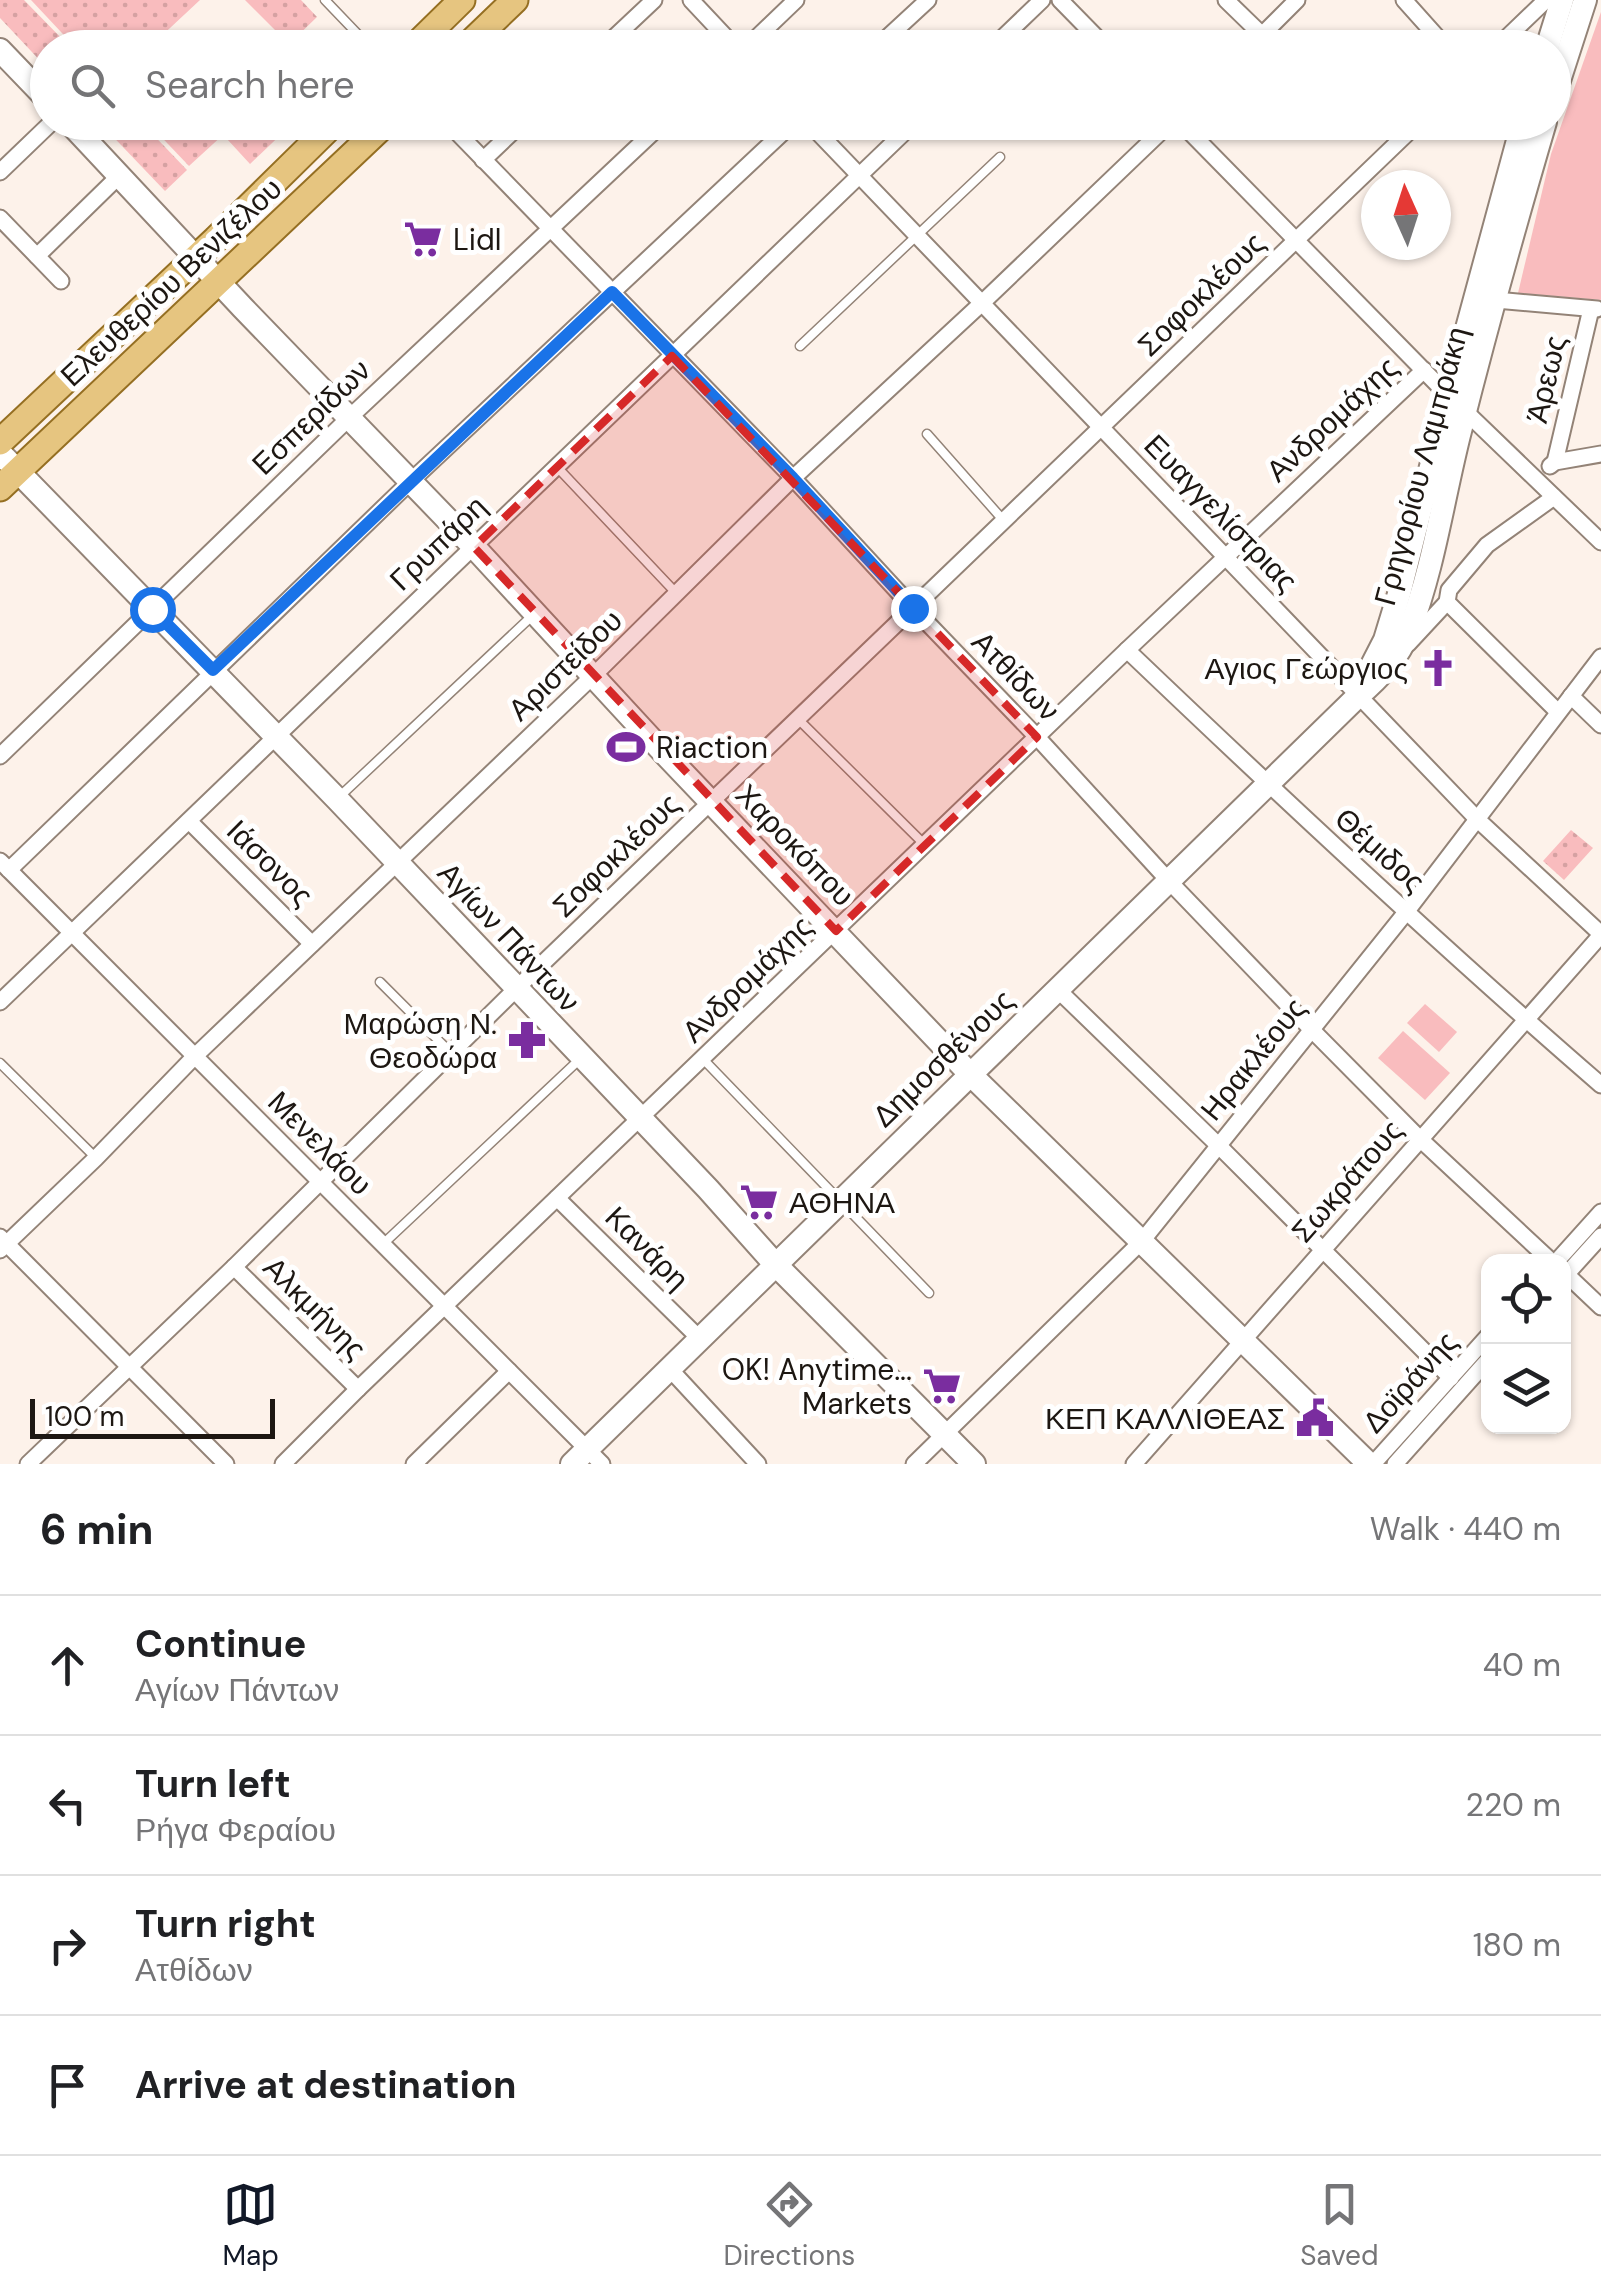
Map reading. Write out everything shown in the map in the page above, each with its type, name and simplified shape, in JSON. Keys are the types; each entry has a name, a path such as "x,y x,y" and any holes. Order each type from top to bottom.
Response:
{"main road":[{"path":"431,30 462,0"},
{"path":"484,30 515,0"},
{"name":"Ελευθερίου Βενιζέλου","path":"0,442 317,140"},
{"name":"Ελευθερίου Βενιζέλου","path":"6,471 219,282 368,140"}],"street":[{"path":"622,30 654,0"},
{"path":"690,0 719,30"},
{"path":"765,30 796,0"},
{"path":"896,30 928,0"},
{"path":"1011,30 1042,0"},
{"path":"1060,0 1089,30"},
{"path":"1226,0 1257,30"},
{"path":"1267,30 1297,0"},
{"path":"1404,0 1431,30"},
{"path":"1515,30 1546,0"},
{"path":"1552,30 1562,0"},
{"path":"1571,43 1585,0"},
{"path":"0,50 30,81"},
{"path":"0,172 33,140"},
{"name":"Χαροκόπου","path":"86,140 970,1074 1371,1464"},
{"name":"Ατθίδων","path":"464,140 793,478 1312,1030 1420,1139 1544,1254"},
{"path":"483,160 504,140"},
{"name":"Εσπερίδων","path":"0,756 350,417 645,140"},
{"path":"4,865 775,140"},
{"name":"Ευαγγελίστριας","path":"825,140 1478,820 1601,934"},
{"name":"Γρυπάρη","path":"0,1002 896,140"},
{"name":"Αριστείδου","path":"2,1244 96,1158 194,1056 678,594 793,478 1152,140"},
{"path":"1198,140 1457,403 1601,542"},
{"name":"Σοφοκλέους","path":"28,1464 517,988 1401,140"},
{"name":"Γρηγορίου Λαμπράκη","path":"1358,696 1395,658 1421,593 1457,403 1516,140"},
{"name":"Γρηγορίου Λαμπράκη","path":"1358,696 1390,625 1457,403 1496,300 1541,140"},
{"path":"37,256 119,176"},
{"path":"0,218 61,281"},
{"path":"1496,300 1596,309"},
{"name":"Άρεως","path":"1555,462 1596,309"},
{"name":"Ανδρομάχης","path":"283,1464 1127,650 1424,370"},
{"path":"1535,477 1555,462 1601,454"},
{"name":"Αγίων Πάντων","path":"6,471 213,670 776,1264 974,1464"},
{"path":"1395,658 1447,602 1449,590 1486,546 1554,497"},
{"path":"1447,602 1558,712"},
{"name":"Θέμιδος","path":"1127,650 1267,784 1601,1085"},
{"name":"Ηρακλέους","path":"914,1464 1142,1241 1407,911 1601,657"},
{"name":"Δημοσθένους","path":"587,1459 668,1367 1358,696"},
{"path":"1571,696 1601,725"},
{"name":"Ιάσονος","path":"189,820 312,944"},
{"name":"Μενελάου","path":"4,865 509,1371 587,1459"},
{"name":"Σωκράτους","path":"1134,1464 1601,934"},
{"path":"1057,989 1451,1378"},
{"name":"Κανάρη","path":"558,1198 699,1338"},
{"path":"1571,1254 1601,1212"},
{"path":"1571,1260 1601,1236"},
{"path":"2,1244 226,1464"},
{"name":"Αλκμήνης","path":"234,1266 358,1389"},
{"name":"Ατθίδων","path":"1571,1279 1601,1307"},
{"name":"Δοϊράνης","path":"1371,1464 1481,1344"},
{"path":"668,1367 758,1464"},
{"name":"Δοϊράνης","path":"1395,1464 1481,1368"},
{"path":"414,1464 509,1371"}],"lane":[{"path":"330,2 355,30"},
{"path":"800,346 1000,157"},
{"path":"928,434 1004,521"},
{"path":"557,466 678,594"},
{"path":"337,799 535,612"},
{"path":"798,719 925,845"},
{"path":"380,982 452,1054"},
{"path":"383,1244 582,1058"},
{"path":"704,1059 929,1293"},
{"path":"0,1063 96,1158"}],"highlighted area":[{"path":"672,356 1037,737 836,931 474,547"}],"shaded area":[{"path":"0,0 24,0 53,30 30,30 30,50 0,18"},
{"path":"31,0 200,0 168,30 59,30"},
{"path":"245,0 301,0 317,17 304,30 275,30"},
{"path":"1601,12 1601,300 1518,293 1551,154 1556,140 1571,140 1571,97"},
{"path":"116,140 158,140 187,170 165,191"},
{"path":"164,140 217,140 189,166"},
{"path":"228,140 275,140 250,164"},
{"path":"1571,830 1593,848 1564,880 1543,861"},
{"path":"1425,1004 1457,1032 1439,1052 1407,1023"},
{"path":"1403,1031 1450,1073 1425,1100 1378,1058"}],"place":[{"name":"Lidl","path":"423,239"},
{"name":"Αγιος Γεώργιος","path":"1438,668"},
{"name":"Riaction","path":"626,747"},
{"name":"Μαρώση Ν. Θεοδώρα","path":"527,1040"},
{"name":"ΑΘΗΝΑ","path":"759,1202"},
{"name":"OK! Anytime... Markets","path":"942,1386"},
{"name":"ΚΕΠ ΚΑΛΛΙΘΕΑΣ","path":"1315,1418"}],"route":[{"path":"152,609 213,670 612,292 913,608"}]}
